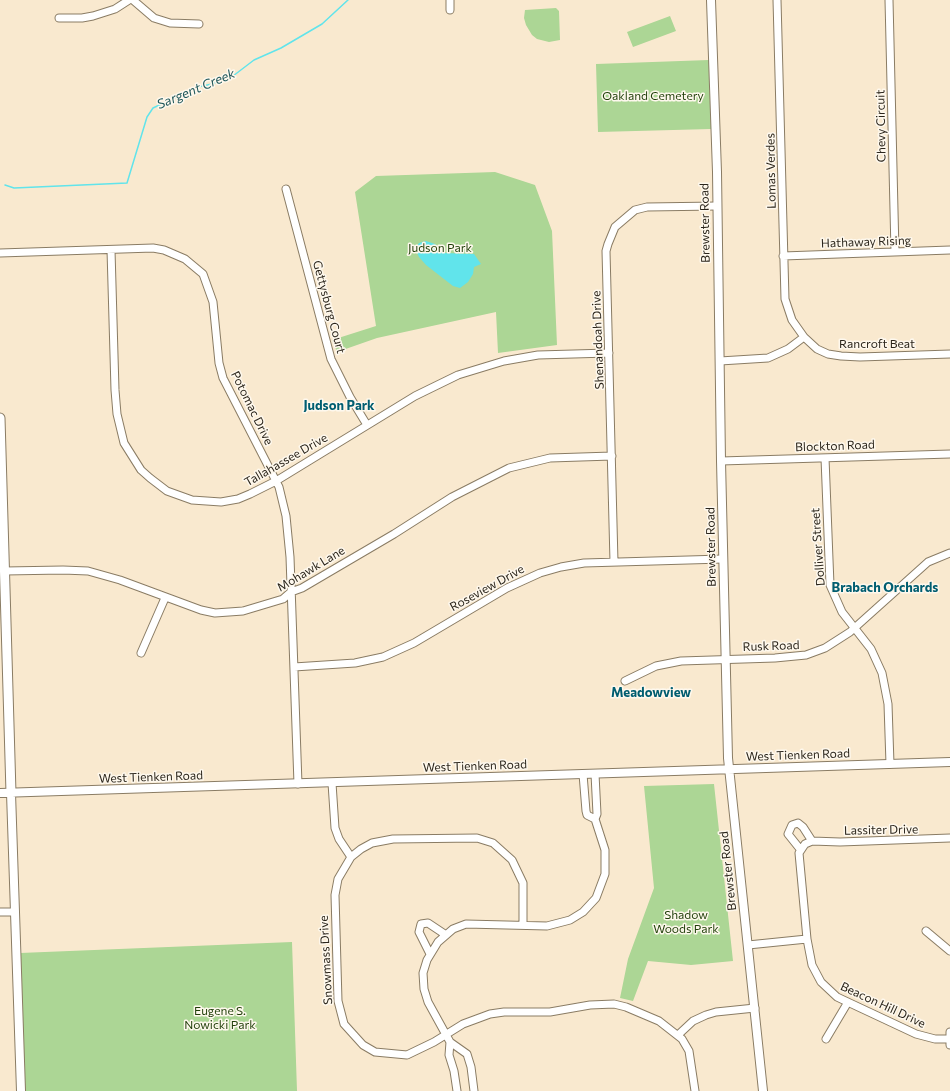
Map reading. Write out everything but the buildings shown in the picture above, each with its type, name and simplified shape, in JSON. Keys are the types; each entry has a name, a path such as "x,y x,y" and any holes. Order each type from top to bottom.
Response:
{"main road":[{"path":"0,418 11,793"}],"street":[{"path":"59,18 82,18 93,16 115,9 129,0"},
{"path":"133,0 154,18 170,23 199,24"},
{"path":"450,0 450,10"},
{"name":"Brewster Road","path":"711,0 729,770 763,1091"},
{"name":"Lomas Verdes","path":"777,0 783,256 788,311 796,328 804,337"},
{"name":"Chevy Circuit","path":"889,0 895,252"},
{"name":"Gettysburg Court","path":"286,189 331,358 350,397 367,425"},
{"name":"Shenandoah Drive","path":"614,562 606,251 615,227 635,210 647,208 717,206"},
{"name":"Potomac Drive","path":"0,253 153,248 164,250 185,259 203,274 213,302 219,363 223,378 276,481 288,532 298,784"},
{"name":"Tallahassee Drive","path":"111,250 117,414 128,451 141,470 167,491 192,500 208,502 238,499 276,481 436,384 482,367 504,361 538,355 609,353"},
{"name":"Hathaway Rising","path":"783,256 950,250"},
{"path":"720,361 768,358 788,349 804,337"},
{"name":"Rancroft Beat","path":"804,337 817,349 828,354 841,356 950,354"},
{"name":"Blockton Road","path":"721,461 950,454"},
{"name":"Mohawk Lane","path":"5,571 88,571 120,580 165,598 201,610 215,613 230,612 268,605 283,599 291,592 302,588 452,498 509,468 550,458 612,456"},
{"name":"Dolliver Street","path":"825,458 830,585 835,599 854,628 871,649 880,668 886,687 890,764"},
{"name":"Rusk Road","path":"625,681 643,671 669,663 726,658 775,658 806,655 825,648 854,628 928,562 950,553"},
{"name":"Roseview Drive","path":"294,667 355,663 383,657 414,643 507,588 540,573 584,563 723,559"},
{"path":"141,653 165,598"},
{"name":"West Tienken Road","path":"0,793 950,762"},
{"path":"474,1091 471,1067 466,1054 450,1042 428,1002 424,989 423,973 430,954 438,942 453,929 466,924 548,926 570,920 583,912 596,898 605,874 606,863 603,844 594,819 588,815 586,811 583,774"},
{"path":"594,819 597,814 595,774"},
{"path":"332,783 335,828 339,839 351,857"},
{"path":"11,793 21,1091"},
{"path":"748,945 807,939 799,865 800,849 805,844 812,841 803,827 798,823 792,825 788,834 800,849"},
{"name":"Snowmass Drive","path":"523,925 523,883 512,860 492,843 477,838 384,840 372,843 351,857 338,879 334,895 338,1001 344,1024 363,1046 375,1052 407,1055 434,1042 477,1017 490,1014 504,1012 550,1012 609,1004 626,1007 660,1021 678,1035 689,1051 695,1091"},
{"name":"Lassiter Drive","path":"812,841 840,842 950,838"},
{"path":"0,912 15,912"},
{"path":"430,954 419,932 421,924 428,923 446,935"},
{"path":"926,931 950,951"},
{"name":"Beacon Hill Drive","path":"807,939 812,965 821,982 837,997 916,1034 935,1039 950,1039"},
{"path":"826,1039 848,1002"},
{"path":"678,1035 693,1022 706,1015 716,1012 755,1008"},
{"path":"450,1042 449,1055 454,1071 457,1091"}],"green space":[{"path":"556,8 559,11 560,40 549,42 537,39 532,35 526,25 524,18 525,10"},
{"path":"670,16 676,31 633,47 627,32"},
{"name":"Oakland Cemetery","path":"709,60 711,129 598,132 596,64"},
{"name":"Judson Park","path":"495,172 535,185 552,231 557,345 498,353 496,312 377,338 337,352 332,340 376,326 355,192 376,176"},
{"name":"Shadow Woods Park","path":"714,784 733,961 691,965 648,961 633,1001 620,998 628,959 654,888 644,786"},
{"name":"Eugene S. Nowicki Park","path":"292,942 297,1091 24,1091 20,953"}],"water":[{"path":"426,241 435,244 444,253 474,254 481,264 474,267 473,274 468,282 460,288 453,286 426,265 419,257 415,248 419,243"}],"waterway":[{"name":"Sargent Creek","path":"5,185 14,188 127,183 147,117 153,108 198,87 212,84 233,76 254,60 281,48 322,24 348,0"}],"district":[{"name":"Judson Park","path":"339,406"},
{"name":"Brabach Orchards","path":"885,588"},
{"name":"Meadowview","path":"651,693"}]}
